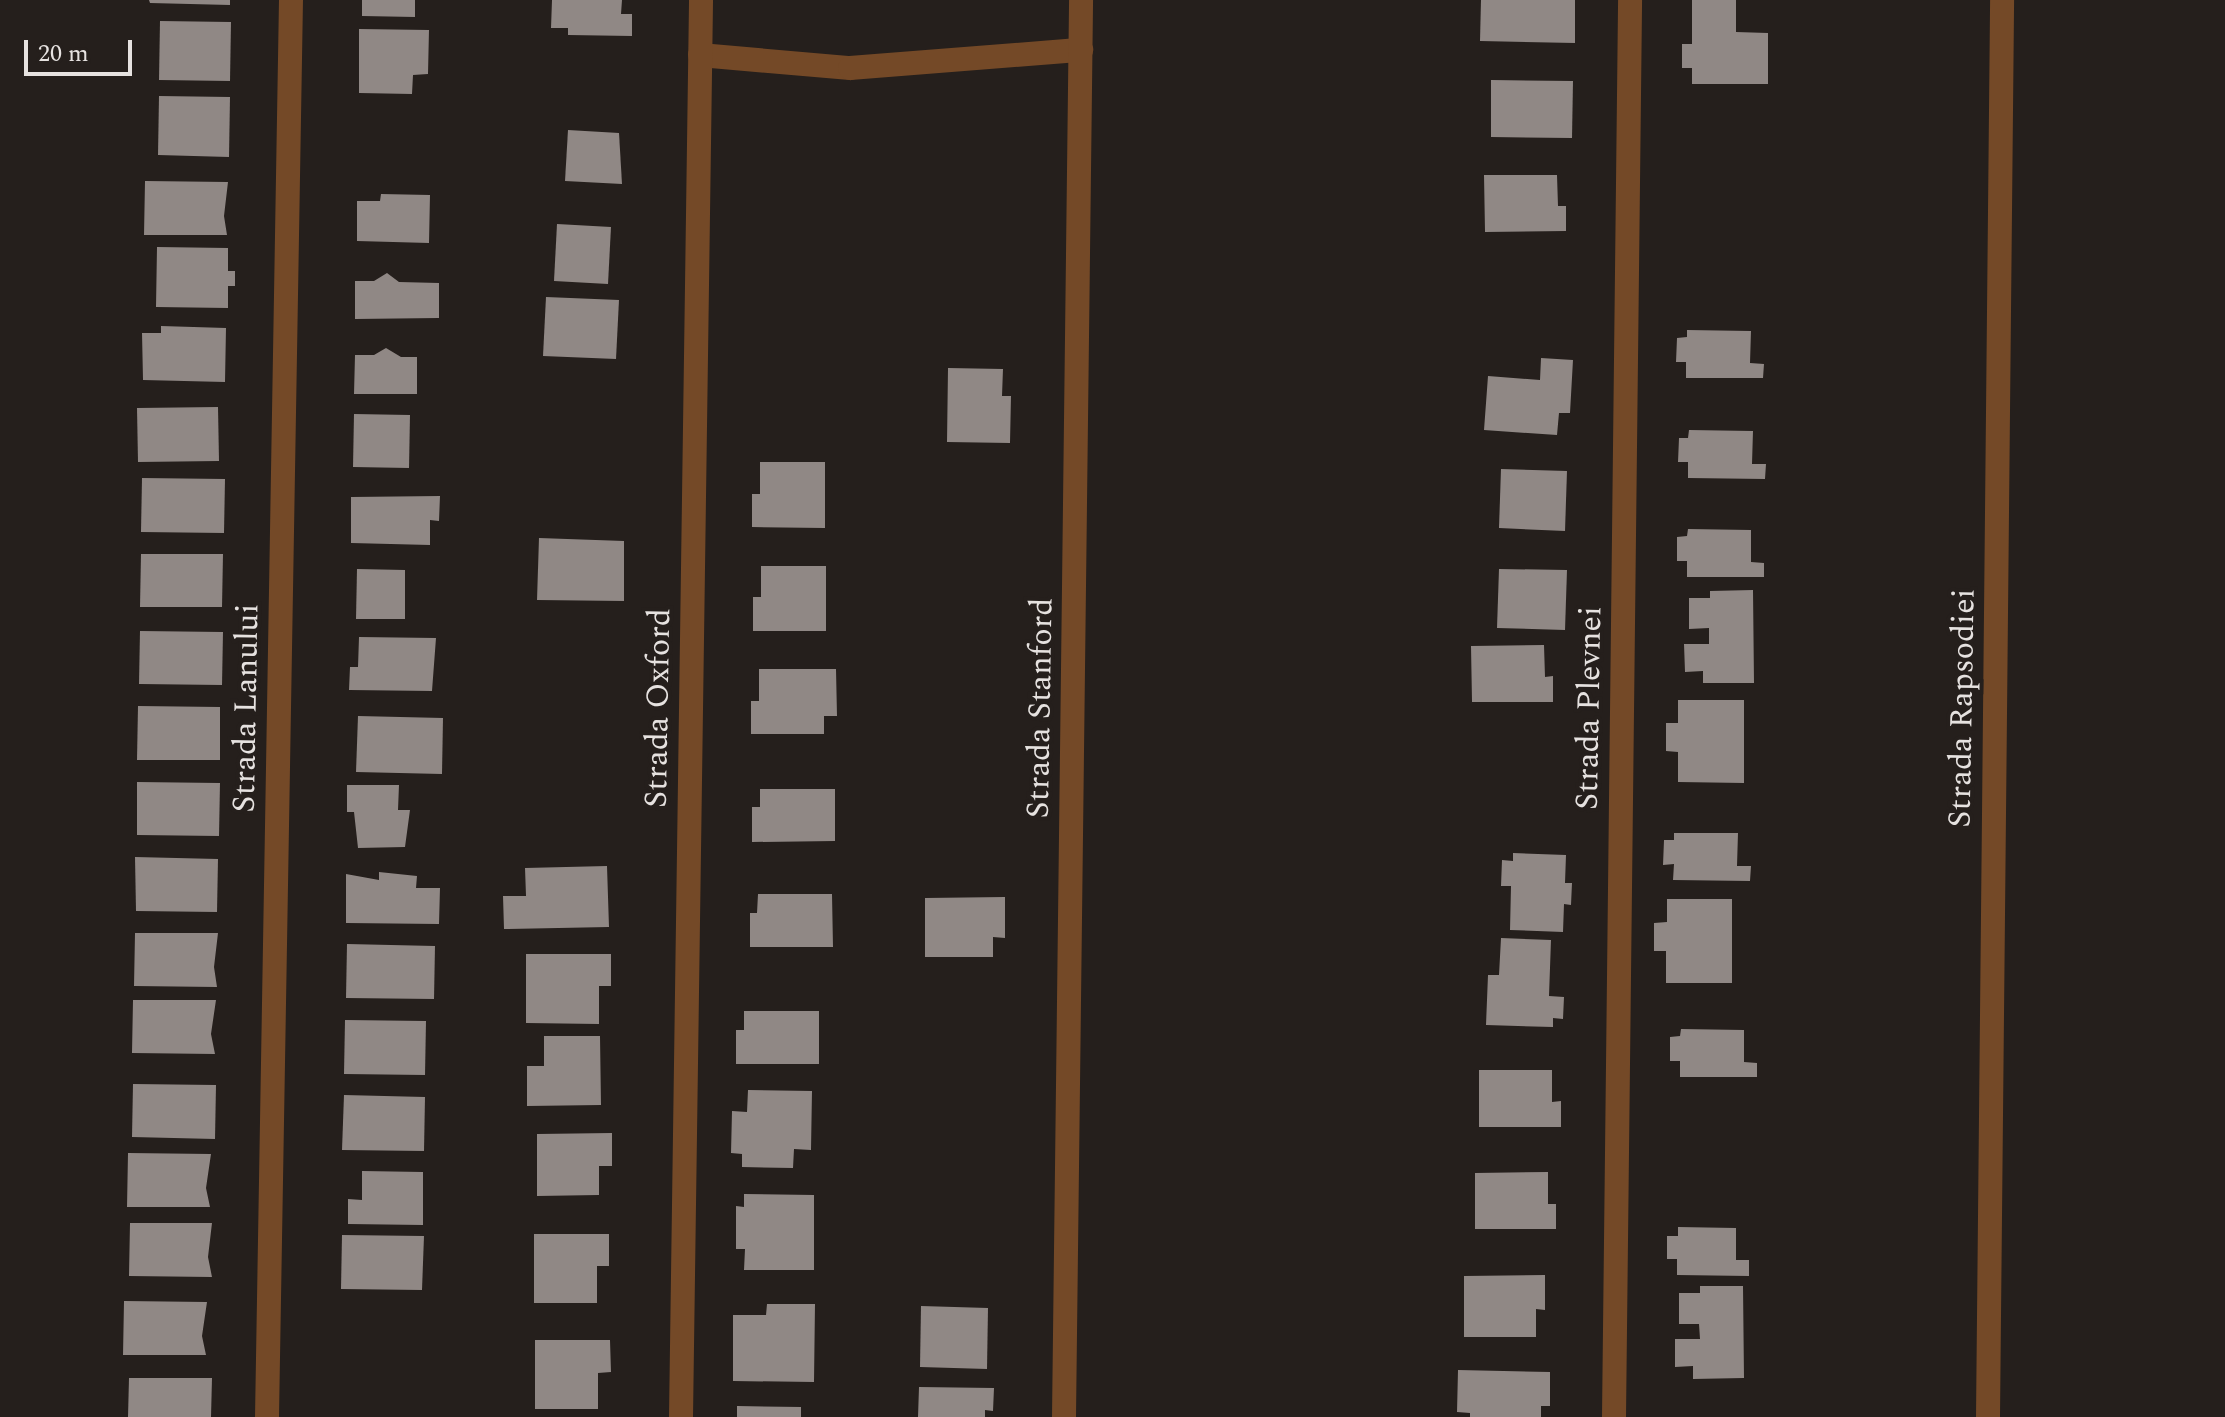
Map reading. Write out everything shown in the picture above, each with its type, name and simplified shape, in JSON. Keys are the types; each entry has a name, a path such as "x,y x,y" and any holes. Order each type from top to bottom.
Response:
{"street":[{"name":"Strada Lanului","path":"267,1417 291,0"},
{"name":"Strada Oxford","path":"681,1417 701,0"},
{"name":"Strada Stanford","path":"1064,1417 1081,0"},
{"name":"Strada Plevnei","path":"1614,1417 1630,0"},
{"name":"Strada Rapsodiei","path":"1988,1417 2002,0"},
{"path":"700,55 850,68 1081,50"}],"building":[{"path":"149,0 230,0 230,5 150,3"},
{"path":"362,0 415,0 415,17 362,16"},
{"path":"552,0 622,0 621,14 632,14 632,36 568,35 568,28 551,28"},
{"path":"1481,0 1575,0 1575,43 1480,41"},
{"path":"1692,0 1736,0 1736,32 1768,33 1768,84 1692,84 1692,68 1682,68 1682,44 1692,44"},
{"path":"160,21 231,22 230,81 159,80"},
{"path":"359,29 429,30 428,74 413,75 412,94 359,93"},
{"path":"1491,80 1573,81 1572,138 1491,137"},
{"path":"159,96 230,97 229,157 158,155"},
{"path":"568,130 619,133 622,184 565,181"},
{"path":"1484,175 1557,175 1558,206 1566,206 1566,231 1485,232"},
{"path":"145,181 228,182 224,216 227,235 144,235"},
{"path":"381,194 430,195 429,243 357,241 357,201 380,201"},
{"path":"557,224 611,227 608,284 554,281"},
{"path":"157,247 228,248 228,271 235,271 235,286 228,286 228,308 156,307"},
{"path":"387,273 399,282 439,283 439,318 355,319 355,281 374,281"},
{"path":"546,297 619,300 616,359 543,356"},
{"path":"161,326 226,328 225,382 143,380 142,333 161,333"},
{"path":"1687,330 1751,331 1750,363 1764,364 1763,378 1686,378 1686,362 1676,362 1677,338 1687,337"},
{"path":"386,348 401,357 417,357 417,394 354,394 355,355 374,355"},
{"path":"1541,358 1573,360 1570,413 1559,413 1557,435 1484,430 1488,376 1540,380"},
{"path":"948,368 1003,369 1002,396 1011,396 1010,443 947,442"},
{"path":"218,407 219,461 138,462 137,408"},
{"path":"354,414 410,415 409,468 353,467"},
{"path":"1689,430 1753,431 1752,464 1766,464 1765,479 1688,478 1688,462 1678,462 1679,438 1688,438"},
{"path":"760,462 825,462 825,528 752,527 752,494 760,494"},
{"path":"1501,469 1567,471 1565,531 1499,528"},
{"path":"142,478 225,479 224,533 141,532"},
{"path":"440,496 439,521 430,520 430,545 351,543 351,497"},
{"path":"1688,529 1751,530 1751,562 1764,563 1764,577 1687,577 1687,561 1677,561 1677,537 1687,536"},
{"path":"539,538 624,541 624,601 537,600"},
{"path":"141,554 223,554 222,607 140,607"},
{"path":"761,566 826,566 826,631 753,631 753,597 761,597"},
{"path":"357,569 405,570 405,619 356,619"},
{"path":"1499,569 1567,570 1565,630 1497,628"},
{"path":"1753,590 1754,683 1703,683 1703,671 1685,672 1684,644 1709,644 1709,628 1689,629 1689,598 1710,598 1710,591"},
{"path":"140,631 223,632 222,685 139,684"},
{"path":"359,637 436,638 432,691 349,690 350,667 358,667"},
{"path":"1544,645 1545,677 1553,676 1553,702 1472,702 1471,646"},
{"path":"759,669 836,669 837,716 824,716 824,734 751,734 751,701 759,701"},
{"path":"1678,700 1744,700 1744,783 1678,782 1678,752 1666,751 1666,723 1678,723"},
{"path":"138,706 220,707 220,760 137,760"},
{"path":"358,716 443,718 442,774 356,772"},
{"path":"137,782 220,783 219,836 137,835"},
{"path":"347,785 399,785 398,810 410,810 405,847 358,848 354,812 347,812"},
{"path":"760,789 835,789 835,841 752,842 752,807 760,807"},
{"path":"1674,833 1738,833 1737,866 1751,866 1750,881 1673,880 1674,864 1663,865 1664,840 1674,840"},
{"path":"1513,853 1566,855 1565,883 1572,883 1571,905 1564,904 1563,932 1510,930 1511,886 1501,886 1502,860 1513,861"},
{"path":"135,857 218,859 217,912 136,911"},
{"path":"607,866 609,927 504,929 503,896 526,896 525,868"},
{"path":"379,872 417,876 416,888 440,888 439,924 346,923 346,874 379,880"},
{"path":"758,894 832,894 833,947 750,947 750,913 757,913"},
{"path":"1005,897 1005,938 993,937 993,957 925,957 925,898"},
{"path":"1667,899 1732,899 1732,983 1666,983 1666,951 1654,951 1654,923 1667,922"},
{"path":"135,933 218,933 214,967 217,987 134,986"},
{"path":"1501,938 1551,940 1549,996 1564,997 1563,1019 1553,1018 1553,1027 1486,1025 1488,975 1499,975"},
{"path":"347,944 435,946 434,999 346,998"},
{"path":"526,954 611,954 611,986 599,986 599,1024 526,1023"},
{"path":"133,1000 216,1000 211,1034 215,1054 132,1053"},
{"path":"744,1011 819,1011 819,1064 736,1064 736,1030 744,1030"},
{"path":"345,1020 426,1021 425,1075 344,1074"},
{"path":"1681,1029 1744,1030 1744,1062 1757,1063 1757,1077 1680,1077 1680,1061 1670,1061 1670,1037 1680,1036"},
{"path":"544,1036 600,1036 601,1105 527,1106 527,1066 544,1066"},
{"path":"1479,1070 1552,1070 1552,1102 1561,1101 1561,1127 1479,1127"},
{"path":"133,1084 216,1085 215,1139 132,1137"},
{"path":"748,1090 812,1091 811,1150 794,1149 793,1168 742,1167 742,1154 731,1153 732,1111 747,1112"},
{"path":"344,1095 425,1097 424,1151 342,1150"},
{"path":"612,1133 612,1166 599,1166 599,1195 537,1196 537,1134"},
{"path":"128,1153 211,1154 206,1188 210,1207 127,1207"},
{"path":"362,1171 423,1172 423,1225 348,1224 348,1199 362,1200"},
{"path":"1548,1172 1548,1204 1556,1204 1556,1229 1475,1229 1475,1173"},
{"path":"744,1194 814,1195 814,1270 744,1270 745,1249 736,1249 736,1206 744,1207"},
{"path":"130,1223 212,1223 208,1257 212,1277 129,1276"},
{"path":"1678,1227 1736,1228 1736,1260 1749,1260 1749,1276 1677,1275 1677,1259 1667,1259 1667,1236 1678,1236"},
{"path":"534,1234 609,1234 609,1266 597,1266 597,1303 534,1303"},
{"path":"342,1235 424,1236 422,1290 341,1289"},
{"path":"1545,1275 1545,1310 1536,1309 1536,1337 1464,1337 1464,1276"},
{"path":"1700,1286 1743,1286 1744,1378 1693,1379 1693,1366 1675,1367 1675,1339 1700,1339 1699,1324 1679,1324 1679,1293 1700,1293"},
{"path":"124,1301 207,1302 202,1336 206,1355 123,1355"},
{"path":"767,1304 815,1304 814,1382 733,1381 733,1315 766,1315"},
{"path":"921,1306 988,1308 987,1369 920,1367"},
{"path":"535,1340 610,1340 611,1372 598,1373 598,1409 535,1409"},
{"path":"1458,1370 1550,1372 1550,1406 1541,1406 1541,1417 1470,1417 1470,1413 1457,1412"},
{"path":"129,1378 212,1378 211,1417 128,1417"},
{"path":"919,1387 994,1388 993,1411 985,1410 985,1417 918,1417"},
{"path":"737,1406 801,1407 801,1417 737,1417"}]}
